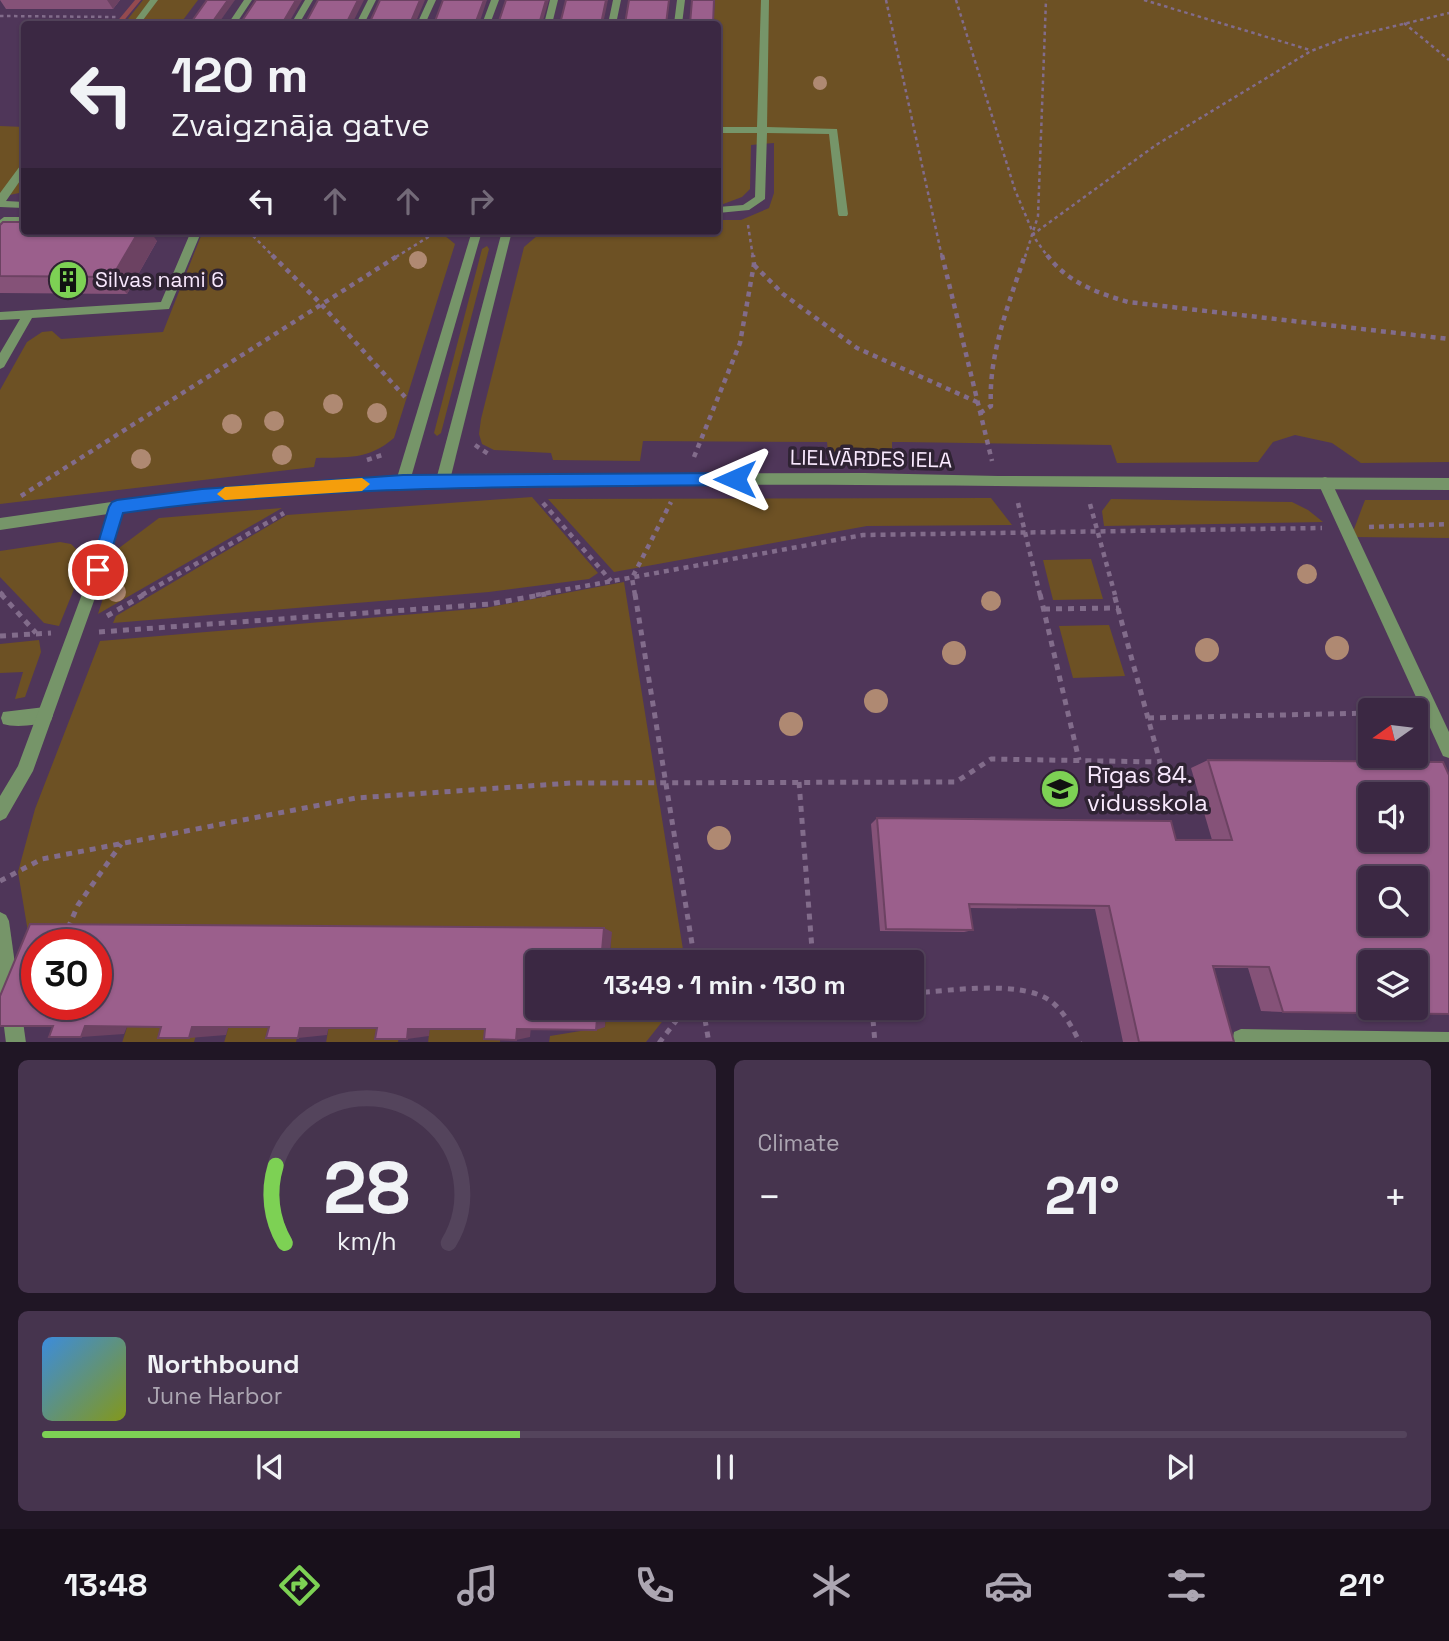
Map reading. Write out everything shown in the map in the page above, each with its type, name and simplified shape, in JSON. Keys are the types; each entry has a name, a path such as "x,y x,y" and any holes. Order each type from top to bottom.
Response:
{"street":[{"path":"138,21 154,0"},
{"path":"234,21 248,0"},
{"path":"297,21 309,0"},
{"path":"362,21 372,0"},
{"path":"422,21 432,0"},
{"path":"487,21 495,0"},
{"path":"549,21 554,0"},
{"path":"613,21 617,0"},
{"path":"678,21 681,0"},
{"path":"721,209 745,208 760,199 765,0"},
{"path":"721,130 834,131 843,214"},
{"path":"21,172 0,203 21,205"},
{"path":"0,225 8,220 21,220"},
{"path":"0,316 165,306 195,235"},
{"path":"403,481 476,235"},
{"path":"443,480 506,235"},
{"path":"0,364 28,315"},
{"name":"LIELVĀRDES IELA","path":"0,524 202,495 403,481 683,479 1449,484"},
{"path":"1325,483 1449,750"},
{"path":"0,812 25,771 98,570 117,507"},
{"path":"9,718 45,715"},
{"path":"0,921 16,1042"},
{"path":"1242,1042 1241,1039 1449,1042"}],"path":[{"path":"886,0 934,223 998,482"},
{"path":"956,0 1025,223 1048,257 1080,285 1113,299 1449,339"},
{"path":"980,413 991,406 990,389 1001,329 1038,216 1046,0"},
{"path":"1144,0 1311,51"},
{"path":"54,16 60,9"},
{"path":"1032,235 1156,145 1311,51 1345,38 1449,13"},
{"path":"0,16 117,17"},
{"path":"1403,23 1449,60"},
{"path":"693,950 632,578 703,441 740,343 754,264 745,208"},
{"path":"252,235 320,303 422,415"},
{"path":"11,502 320,303 431,235"},
{"path":"754,264 783,294 857,348 978,403"},
{"path":"363,461 387,453"},
{"path":"0,881 42,859 356,798 571,783 956,782 992,759 1160,762 1083,481"},
{"path":"1013,482 1079,760"},
{"path":"285,512 106,617 93,632 490,604 863,535 1098,533 1449,524"},
{"path":"0,592 37,633"},
{"path":"1044,610 1119,608"},
{"path":"0,636 60,633"},
{"path":"1148,718 1358,713"},
{"path":"799,782 812,950"},
{"path":"68,929 78,905 121,843"},
{"path":"924,993 1025,989 1049,999 1069,1020 1080,1042"},
{"path":"659,1042 676,1020"},
{"path":"705,1020 709,1042"},
{"path":"873,1020 874,1042"}],"shaded area":[{"path":"143,0 198,0 182,21 126,21"},
{"path":"715,0 1449,0 1449,462 1361,463 1332,443 1295,435 1273,442 1258,462 1117,463 1111,445 902,442 892,442 892,462 829,461 827,442 643,441 640,461 553,460 551,453 494,450 482,444 479,434 481,419 524,247 538,235 721,235 721,220 741,220 769,208 774,193 774,143 751,145 750,189 742,197 721,205 721,21 713,21"},
{"path":"0,126 21,127 21,193 0,197"},
{"path":"201,235 444,235 455,244 394,438 384,445 366,454 316,458 314,467 0,504 0,390 27,342 42,332 52,331 61,339 163,332"},
{"path":"487,246 489,249 441,433 437,436 434,433 482,249"},
{"path":"532,497 598,573 589,579 489,592 113,623 116,616 287,515"},
{"path":"991,498 1012,525 867,526 614,572 548,499"},
{"path":"1111,499 1292,502 1323,522 1104,526 1102,511"},
{"path":"1365,500 1449,500 1449,538 1351,537"},
{"path":"282,508 98,614 119,548 159,518"},
{"path":"60,542 71,544 84,557 81,572 59,626 44,623 0,577 0,551"},
{"path":"1091,559 1103,599 1053,600 1043,560"},
{"path":"624,582 683,950 610,950 611,932 112,943 112,929 28,929 18,872 35,809 100,641 485,608"},
{"path":"1109,625 1125,676 1073,678 1059,626"},
{"path":"39,640 41,652 25,697 15,699 23,672 0,673 0,644"},
{"path":"605,1020 663,1020 646,1042 549,1042 550,1036 605,1027"},
{"path":"128,1024 199,1025 194,1042 122,1042"},
{"path":"229,1025 300,1025 296,1042 224,1042"},
{"path":"329,1025 401,1026 398,1042 326,1042"},
{"path":"430,1026 502,1027 500,1042 428,1042"}],"building":[{"path":"207,0 228,0 213,21 192,21"},
{"path":"256,0 296,0 284,21 242,21"},
{"path":"318,0 358,0 348,21 307,21"},
{"path":"380,0 420,0 411,21 370,21"},
{"path":"443,0 484,0 476,21 435,21"},
{"path":"506,0 546,0 540,21 499,21"},
{"path":"566,0 606,0 602,21 561,21"},
{"path":"629,0 669,0 666,21 626,21"},
{"path":"692,0 714,0 713,21 690,21"},
{"path":"3,222 21,222 21,235 137,235 112,277 0,276 0,225"},
{"path":"1208,760 1358,761 1358,768 1428,768 1428,762 1443,762 1449,775 1449,1014 1428,1014 1428,950 1358,950 1358,1013 1283,1012 1269,967 1213,966 1234,1042 1139,1042 1109,906 969,904 973,930 886,929 877,818 1171,821 1176,840 1232,840"},
{"path":"30,924 604,928 602,950 525,950 525,1020 597,1020 596,1030 517,1029 516,1040 484,1039 485,1029 408,1029 407,1039 375,1039 377,1028 300,1028 298,1038 266,1038 269,1027 192,1027 189,1038 158,1038 161,1027 85,1026 81,1037 49,1037 53,1026 0,1026 0,996 21,946 21,1020 112,1020 112,929 28,929"}],"waterway":[{"path":"120,21 138,0"}],"slow traffic":[{"path":"225,494 362,484"}],"place":[{"name":"Silvas nami 6","path":"68,280"},
{"name":"Rīgas 84. vidusskola","path":"1060,789"}],"route":[{"path":"98,570 117,507 202,495 403,481 735,479"}]}
